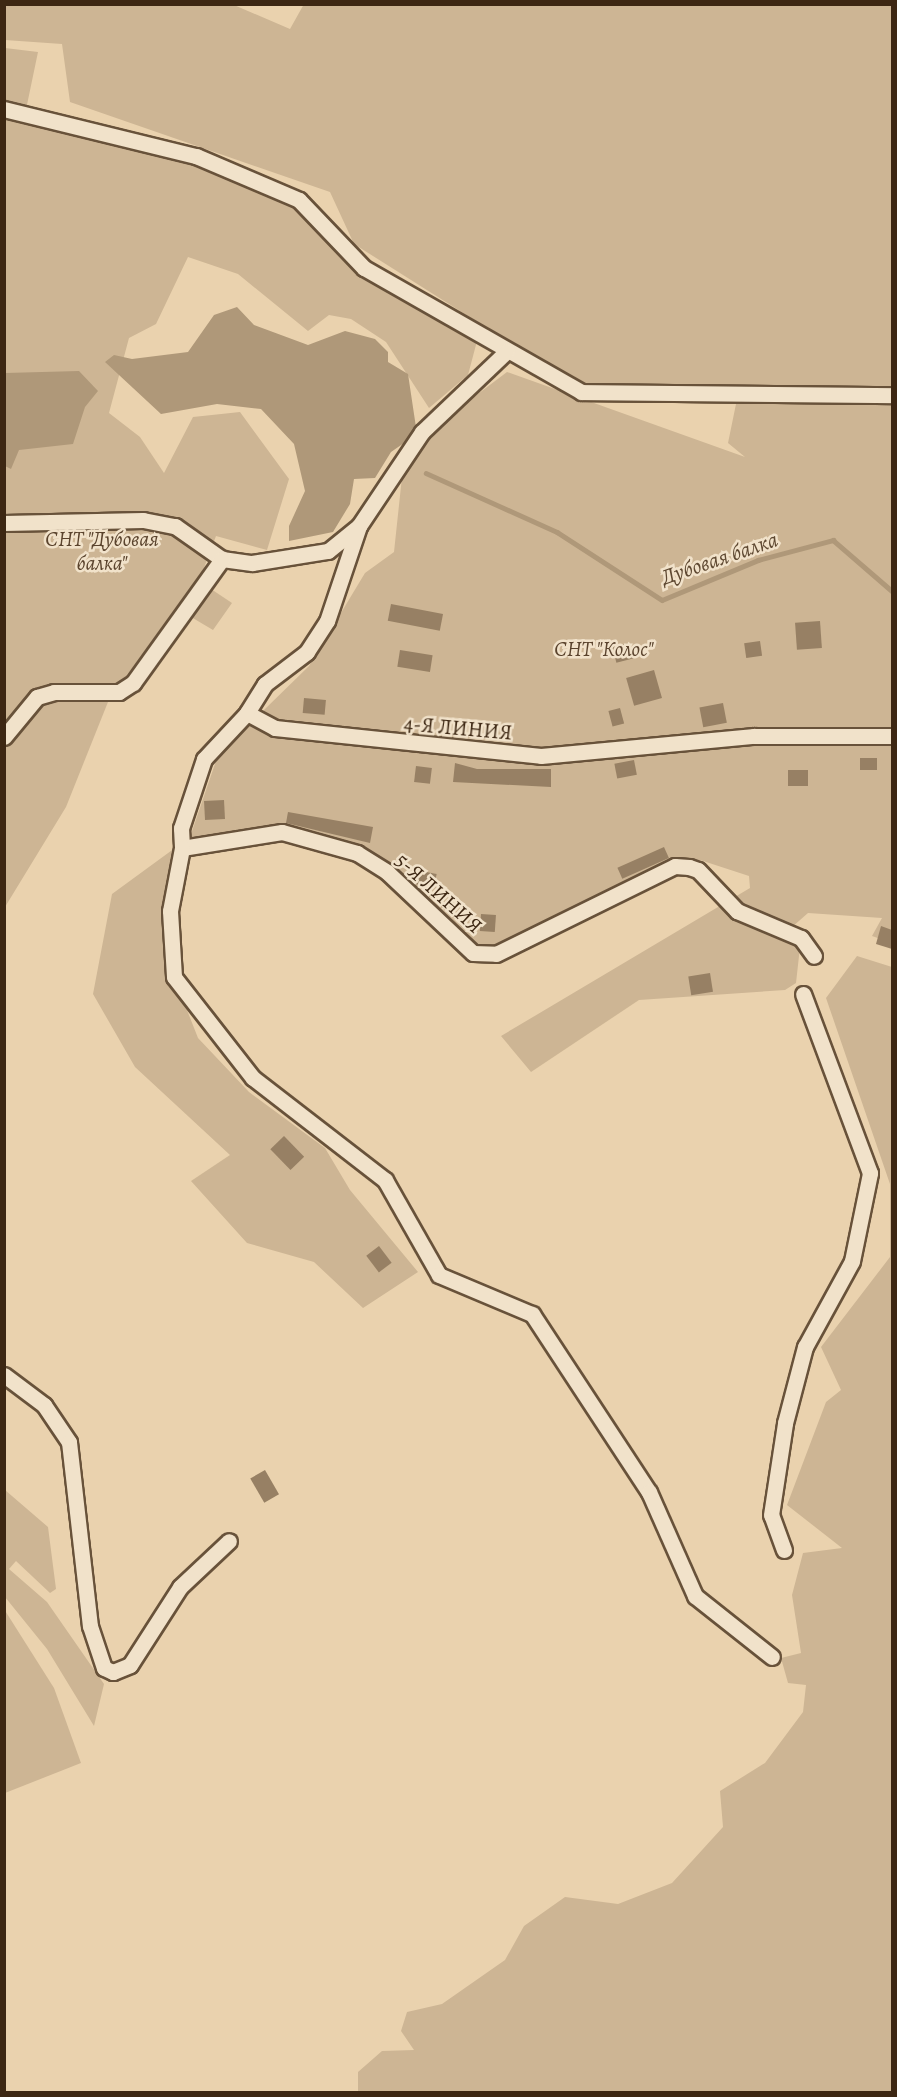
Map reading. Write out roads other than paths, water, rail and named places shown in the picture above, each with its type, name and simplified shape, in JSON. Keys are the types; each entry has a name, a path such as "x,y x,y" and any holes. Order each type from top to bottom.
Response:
{"street":[{"path":"4,110 127,136 274,188 321,219 364,268 581,392 610,396 892,396"},
{"path":"507,351 422,432 359,526 327,621 307,652 265,684 247,713 204,759 181,828 182,848 170,911 174,977 253,1078 385,1180 439,1275 532,1314 649,1492 695,1596 771,1657"},
{"path":"4,523 143,520 175,526 222,559 252,563 328,551 359,526"},
{"path":"4,737 37,697 54,692 119,692 133,682 222,559"},
{"name":"4-Я ЛИНИЯ","path":"247,713 275,728 541,756 754,736 892,736"},
{"name":"5-Я ЛИНИЯ","path":"182,848 282,832 357,853 387,872 473,953 496,954 675,866 689,867 698,870 737,911 801,938 814,956"},
{"path":"784,1550 771,1515 784,1424 805,1347 852,1261 870,1173 803,994"},
{"path":"4,1375 44,1405 69,1442 90,1626 104,1668 113,1672 130,1665 180,1587 229,1541"}],"waterway":[{"name":"Дубовая балка","path":"426,473 557,532 662,600 758,560 833,540 892,591"}],"park label":[{"name":"СНТ \"Дубовая балка\"","path":"102,551"},
{"name":"СНТ \"Колос\"","path":"604,649"}]}
